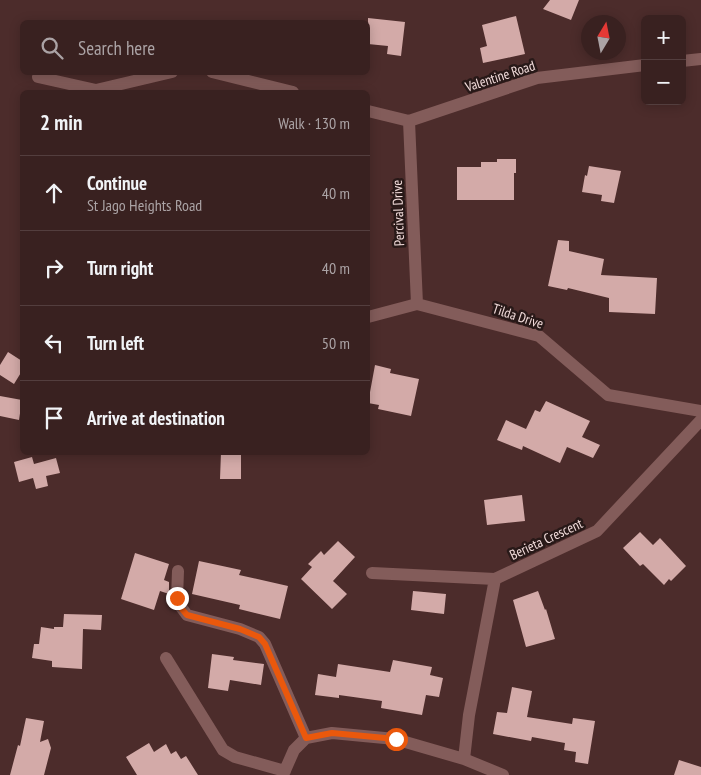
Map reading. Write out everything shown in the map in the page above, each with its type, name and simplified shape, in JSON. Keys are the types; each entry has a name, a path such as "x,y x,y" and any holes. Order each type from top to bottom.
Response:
{"street":[{"path":"686,61 701,59"},
{"name":"Valentine Road","path":"409,121 537,78 641,65"},
{"path":"38,77 96,90 159,75"},
{"path":"224,75 285,90"},
{"path":"370,111 409,121"},
{"name":"Percival Drive","path":"409,121 417,304"},
{"name":"Tilda Drive","path":"370,316 417,304 539,336 608,395 701,411"},
{"name":"Berieta Crescent","path":"495,579 598,531 701,420"},
{"path":"178,571 177,598 181,608 187,615 240,629 259,637 265,644 306,738"},
{"path":"372,573 495,579 469,715 464,759"},
{"path":"166,658 223,750 235,757 284,773 294,750 306,738 332,733 396,739 464,759 502,775"}],"building":[{"path":"550,0 579,0 571,20 543,9"},
{"path":"516,16 525,54 483,63 480,48 487,46 482,25"},
{"path":"368,18 405,22 401,56 387,54 388,46 370,44 370,20"},
{"path":"497,159 516,159 514,200 457,200 457,167 481,167 481,162 497,162"},
{"path":"589,166 621,171 614,203 601,201 602,195 582,192 585,175 587,176"},
{"path":"558,240 569,241 569,251 604,259 601,275 657,278 655,314 609,312 609,298 568,288 567,290 548,286"},
{"path":"8,352 20,360 20,374 14,384 0,375 0,365"},
{"path":"375,365 391,369 390,373 419,379 411,416 378,409 379,405 370,403"},
{"path":"0,396 20,400 19,420 0,416"},
{"path":"546,401 590,421 582,437 600,445 593,458 567,447 560,463 523,446 522,450 497,440 506,420 526,429 535,410 540,412"},
{"path":"221,455 241,455 241,479 220,479"},
{"path":"32,457 34,464 56,458 60,473 46,476 48,486 36,489 33,478 19,482 14,462"},
{"path":"522,495 525,521 487,525 484,500"},
{"path":"640,532 653,545 660,538 686,566 671,581 669,579 664,585 643,564 640,566 623,548"},
{"path":"338,541 355,557 333,581 347,594 332,609 301,579 312,567 308,564 321,551 324,555"},
{"path":"135,553 169,564 164,580 169,582 169,594 160,591 154,610 121,599"},
{"path":"199,561 241,570 239,575 288,586 280,619 239,609 240,605 192,594"},
{"path":"413,591 446,594 444,614 411,610"},
{"path":"538,591 546,609 555,639 526,647 513,600"},
{"path":"64,614 102,615 101,630 83,629 82,669 52,667 52,661 32,658 34,644 39,644 41,627 54,629 54,627 63,627"},
{"path":"212,654 234,657 233,660 264,664 261,685 230,680 228,691 208,688"},
{"path":"393,660 432,667 430,675 443,678 439,697 426,695 422,715 381,708 382,701 339,695 339,698 315,695 318,674 336,677 338,664 390,672"},
{"path":"512,687 532,691 527,717 572,724 573,718 595,721 588,764 575,762 576,752 564,750 565,743 532,737 531,741 493,734 497,712 507,713"},
{"path":"26,718 44,721 40,742 48,739 51,748 44,775 10,775 18,745 20,746"},
{"path":"149,743 154,752 166,744 171,754 176,751 181,759 186,756 198,775 137,775 126,757"},
{"path":"679,760 701,767 701,775 674,775"}],"route":[{"path":"177,598 181,608 187,615 240,629 259,637 265,644 276,666 306,738 332,733 396,739"}]}
